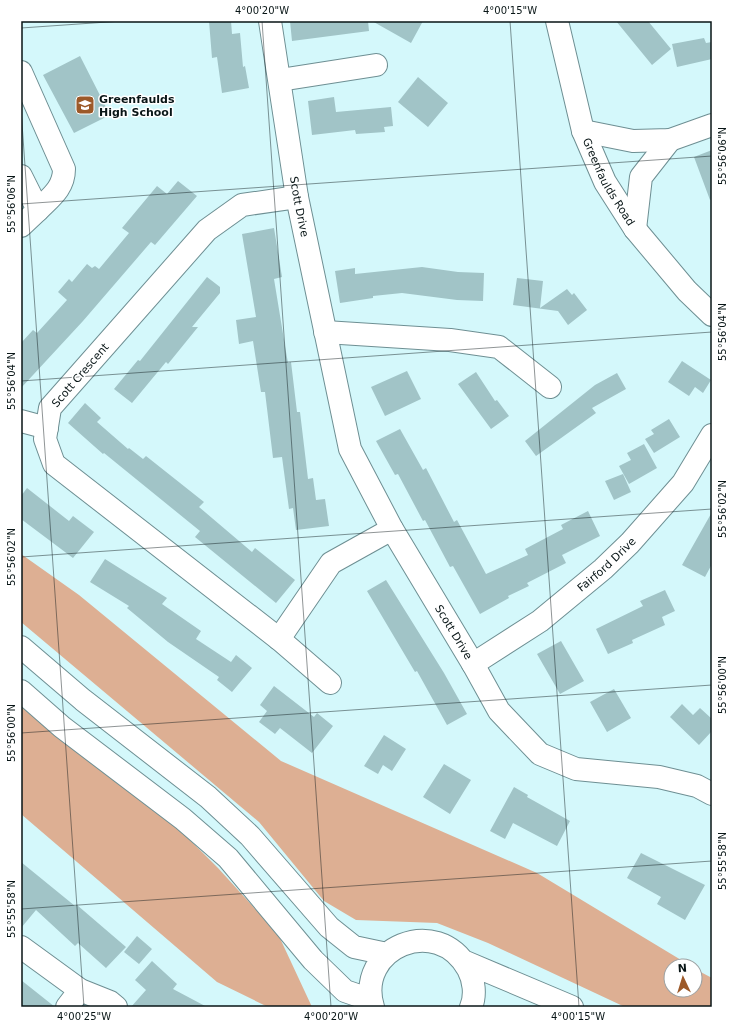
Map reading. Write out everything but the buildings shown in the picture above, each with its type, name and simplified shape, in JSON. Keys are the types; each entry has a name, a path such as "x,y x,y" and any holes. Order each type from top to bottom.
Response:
{"street":[{"name":"Scott Drive","path":"270,21 297,197 350,449 392,529 499,711 540,754 576,769 659,778 697,786 712,794"},
{"name":"Greenfaulds Road","path":"557,21 583,131 605,182 635,229 687,291 712,315"},
{"path":"280,80 376,65"},
{"path":"21,72 64,169 63,180 60,186 21,226"},
{"path":"583,131 633,141 670,140 712,125"},
{"path":"635,229 641,177 670,140"},
{"path":"21,176 38,210"},
{"name":"Scott Crescent","path":"297,197 242,205 207,230 50,408 45,439 54,464 279,639 330,683"},
{"path":"325,332 450,340 499,347 550,387"},
{"path":"21,421 47,428"},
{"name":"Fairford Drive","path":"472,664 540,621 603,569 630,543 683,483 712,435"},
{"path":"279,639 331,563 392,529"},
{"path":"21,647 83,700 208,797 250,836 329,927 354,947 387,954"},
{"path":"21,691 62,727 183,819 228,858 313,960 345,991 372,1003 371,983 376,967 387,954 399,945 413,941 427,940 441,944 453,950 463,961 471,974 474,989 471,1007"},
{"path":"21,947 74,999 110,1002 116,1007"},
{"path":"463,961 572,1007"}],"shaded area":[{"path":"21,554 79,595 281,761 537,873 678,958 663,958 663,998 703,998 703,973 712,978 712,1007 625,1007 488,943 437,923 356,920 324,901 259,822 21,622"},
{"path":"21,700 166,816 218,868 278,934 312,1007 268,1007 217,982 21,814"}],"place":[{"name":"Greenfaulds High School","path":"85,105"}]}
